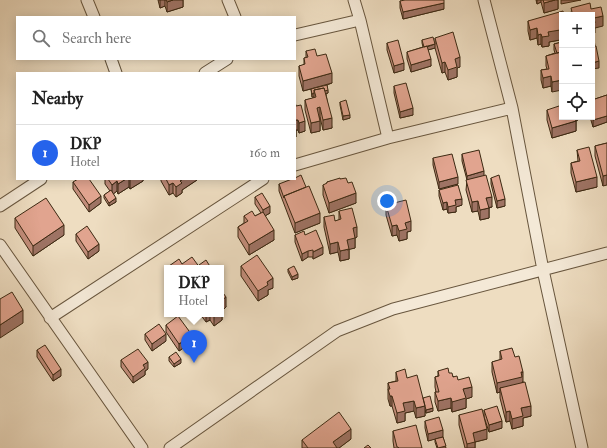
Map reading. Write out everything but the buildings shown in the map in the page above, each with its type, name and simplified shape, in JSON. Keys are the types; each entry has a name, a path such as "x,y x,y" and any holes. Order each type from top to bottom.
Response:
{"street":[{"path":"87,0 94,16"},
{"path":"228,0 235,16"},
{"path":"354,0 388,138"},
{"path":"484,0 512,108 543,270 582,448"},
{"path":"296,35 360,20"},
{"path":"111,60 116,72"},
{"path":"207,72 225,60"},
{"path":"296,165 388,138 512,108"},
{"path":"0,206 39,180"},
{"path":"50,318 261,180"},
{"path":"0,245 142,448"},
{"path":"170,448 337,331 393,309 607,253"}],"place":[{"name":"DKP","path":"194,363"}]}
